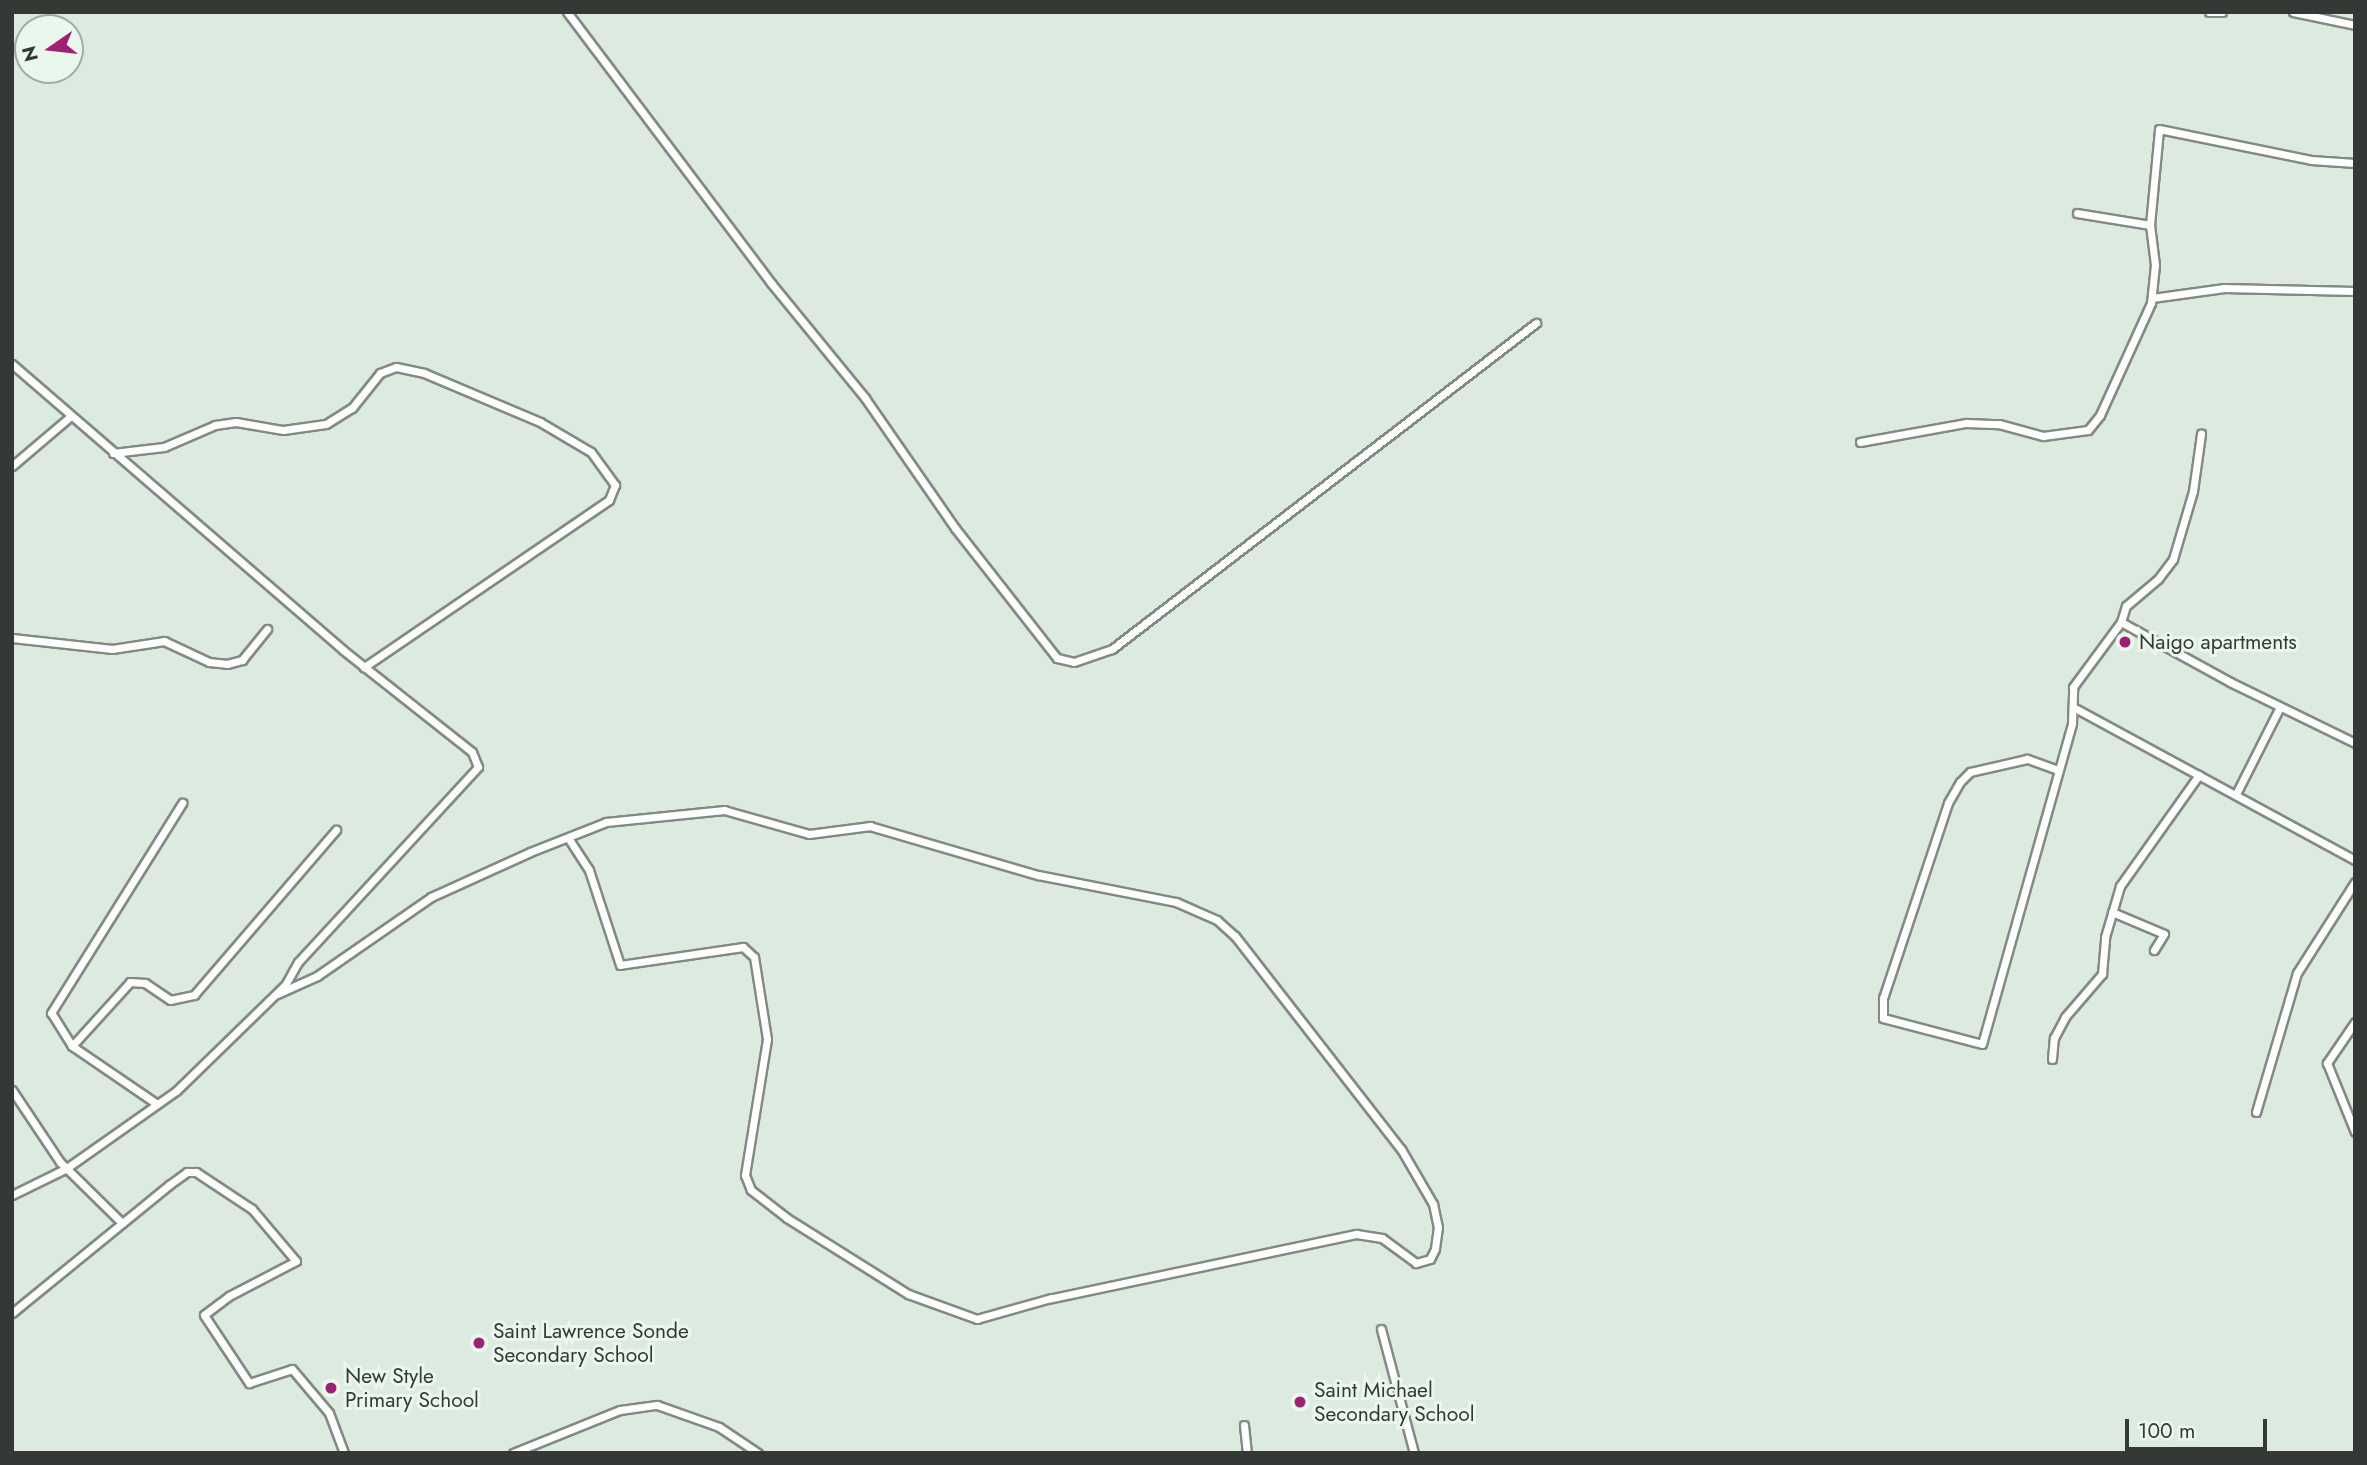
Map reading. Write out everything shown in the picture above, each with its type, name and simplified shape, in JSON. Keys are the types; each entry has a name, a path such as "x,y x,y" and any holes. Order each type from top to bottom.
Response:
{"street":[{"path":"567,12 771,283 865,398 955,528 1057,658 1074,662 1112,649 1536,323"},
{"path":"2209,12 2222,12"},
{"path":"2293,12 2355,25"},
{"path":"1860,442 1965,423 1999,424 2043,436 2088,430 2100,415 2152,298 2155,265 2150,225 2156,134 2162,128 2311,160 2355,163"},
{"path":"2077,212 2150,225"},
{"path":"2152,298 2224,288 2355,291"},
{"path":"12,364 364,667 472,752 476,773 298,962 277,993 176,1091 67,1168 12,1195"},
{"path":"113,453 164,447 215,425 236,422 283,430 326,424 352,408 380,373 396,367 424,373 529,417 575,438 592,452 615,485 609,500 364,667"},
{"path":"12,466 71,416"},
{"path":"2058,770 2027,759 1970,772 1960,782 1948,803 1883,998 1883,1018 1982,1044 2058,770 2073,706 2073,687 2121,622 2128,604 2158,579 2173,559 2193,491 2201,434"},
{"path":"2121,622 2280,707 2355,743"},
{"path":"12,638 112,649 164,641 209,662 227,664 242,660 267,629"},
{"path":"2073,706 2355,860"},
{"path":"2236,794 2280,707"},
{"path":"2052,1059 2054,1038 2065,1017 2102,974 2102,952 2112,912 2128,873 2199,775"},
{"path":"157,1104 72,1046 55,1022 53,1006 76,976 182,803"},
{"path":"277,993 317,976 431,897 568,838 627,817 724,810 743,812 809,834 870,826 1038,875 1199,908 1235,936 1401,1149 1433,1204 1438,1227 1435,1249 1430,1259 1416,1263 1382,1238 1356,1234 1051,1298 977,1319 908,1294 777,1212 751,1189 745,1175 767,1039 754,957 743,947 620,965 589,870 568,838"},
{"path":"72,1046 130,982 145,983 170,1000 194,995 336,830"},
{"path":"2256,1112 2297,973 2355,882"},
{"path":"2112,912 2164,933 2154,950"},
{"path":"2355,1022 2327,1063 2355,1132"},
{"path":"12,1090 67,1168 122,1223"},
{"path":"12,1313 122,1223 192,1172 257,1214 296,1261 229,1296 204,1315 249,1383 292,1369 329,1413 344,1453"},
{"path":"1381,1329 1414,1453"},
{"path":"513,1453 640,1405 682,1410 719,1427 758,1453"},
{"path":"1244,1425 1247,1453"}],"place":[{"name":"Naigo apartments","path":"2125,642"},
{"name":"Saint Lawrence Sonde Secondary School","path":"479,1343"},
{"name":"New Style Primary School","path":"331,1388"},
{"name":"Saint Michael Secondary School","path":"1300,1402"}]}
